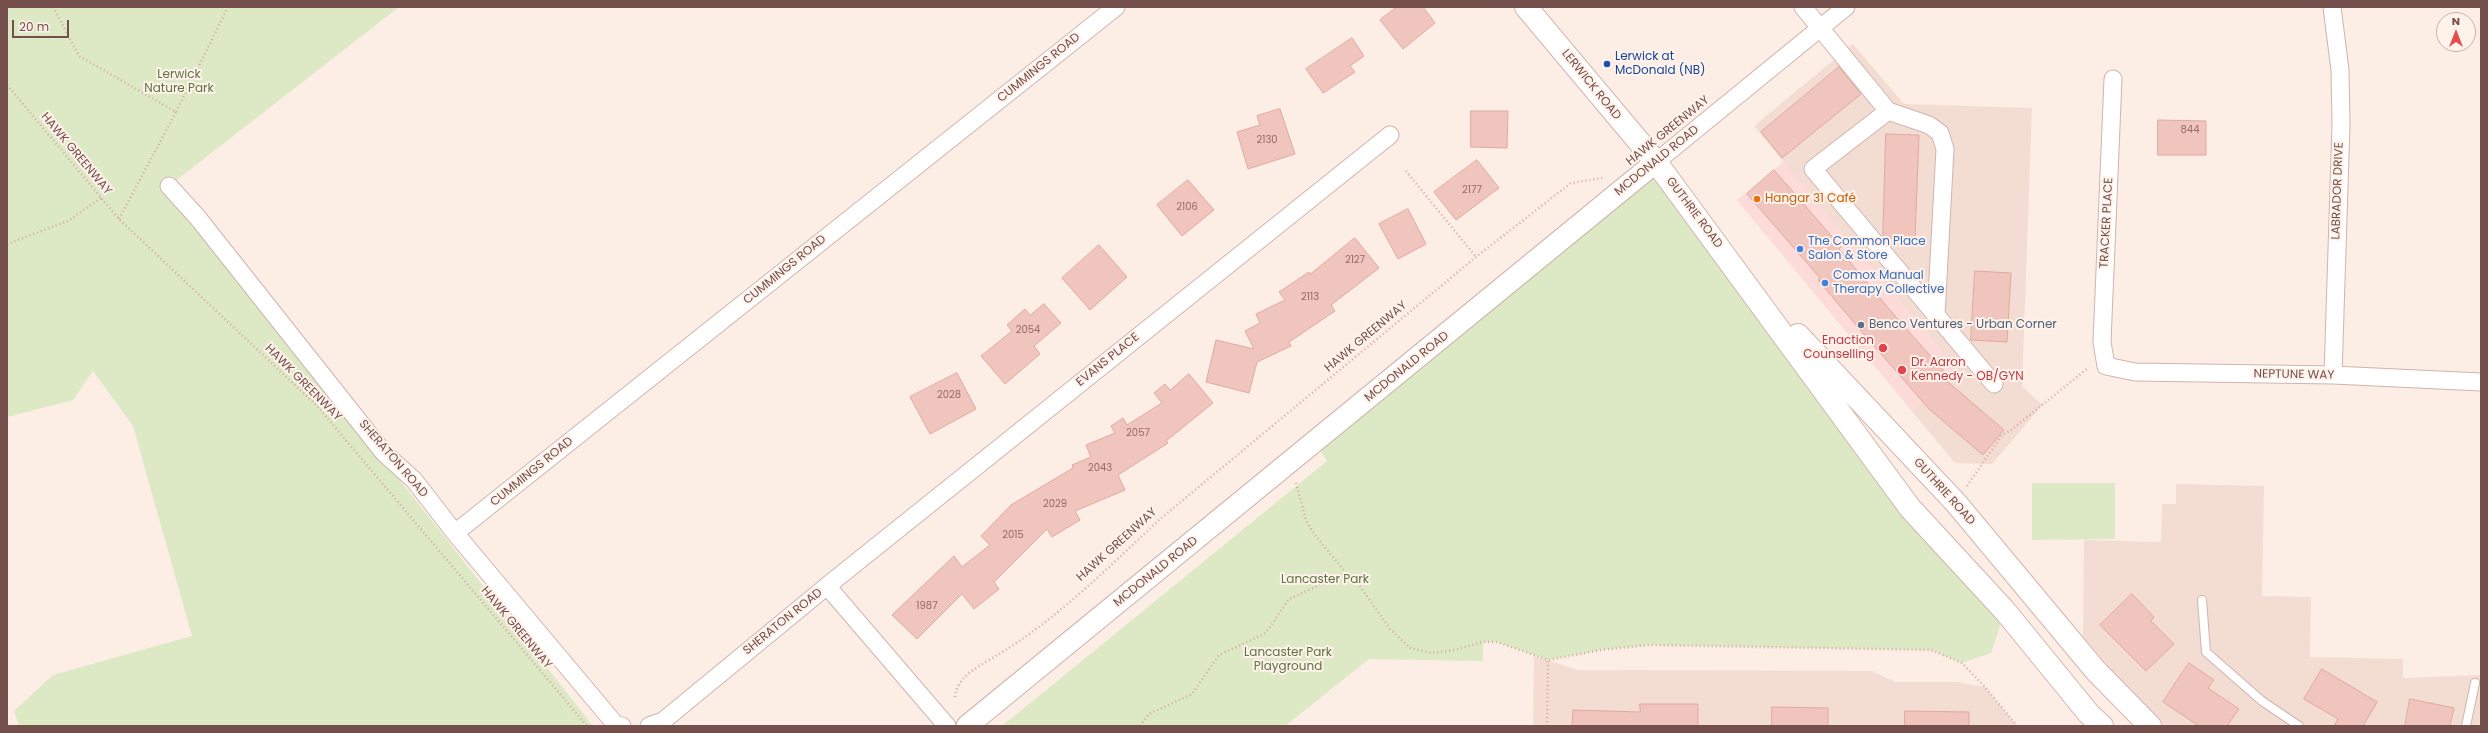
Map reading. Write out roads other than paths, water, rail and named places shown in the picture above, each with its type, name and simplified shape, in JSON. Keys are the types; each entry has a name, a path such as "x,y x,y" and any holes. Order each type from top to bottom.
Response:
{"main road":[{"name":"LERWICK ROAD","path":"1526,7 1656,162"},
{"name":"GUTHRIE ROAD","path":"1656,162 1910,508 2005,611 2089,714 2102,726"},
{"name":"GUTHRIE ROAD","path":"1731,264 1956,503 2096,671 2150,726"}],"street":[{"name":"CUMMINGS ROAD","path":"454,533 1116,7"},
{"path":"1803,7 1888,110 1929,125 1940,133 1946,149 1936,315"},
{"name":"MCDONALD ROAD","path":"967,726 1846,7"},
{"name":"LABRADOR DRIVE","path":"2332,7 2340,70 2341,101 2333,375"},
{"name":"TRACKER PLACE","path":"2106,366 2102,342 2113,79"},
{"path":"1888,110 1813,169 1994,384"},
{"name":"EVANS PLACE","path":"827,586 1390,135"},
{"name":"SHERATON ROAD","path":"169,186 198,218 384,453 414,480 454,533 616,725 622,726"},
{"name":"NEPTUNE WAY","path":"2106,366 2135,372 2333,375 2481,382"},
{"name":"SHERATON ROAD","path":"649,726 663,721 827,586 947,726"}],"lane":[{"path":"2202,600 2206,652 2262,702 2299,726"},
{"path":"2466,726 2475,683"}],"place":[{"name":"Lerwick at McDonald (NB)","path":"1607,64"},
{"name":"Hangar 31 Café","path":"1757,199"},
{"name":"The Common Place Salon & Store","path":"1800,249"},
{"name":"Comox Manual Therapy Collective","path":"1825,283"},
{"name":"Benco Ventures - Urban Corner","path":"1861,325"},
{"name":"Enaction Counselling","path":"1883,348"},
{"name":"Dr. Aaron Kennedy - OB/GYN","path":"1902,370"}],"park label":[{"name":"Lerwick Nature Park","path":"179,82"},
{"name":"Lancaster Park","path":"1325,580"},
{"name":"Lancaster Park Playground","path":"1288,660"}]}
